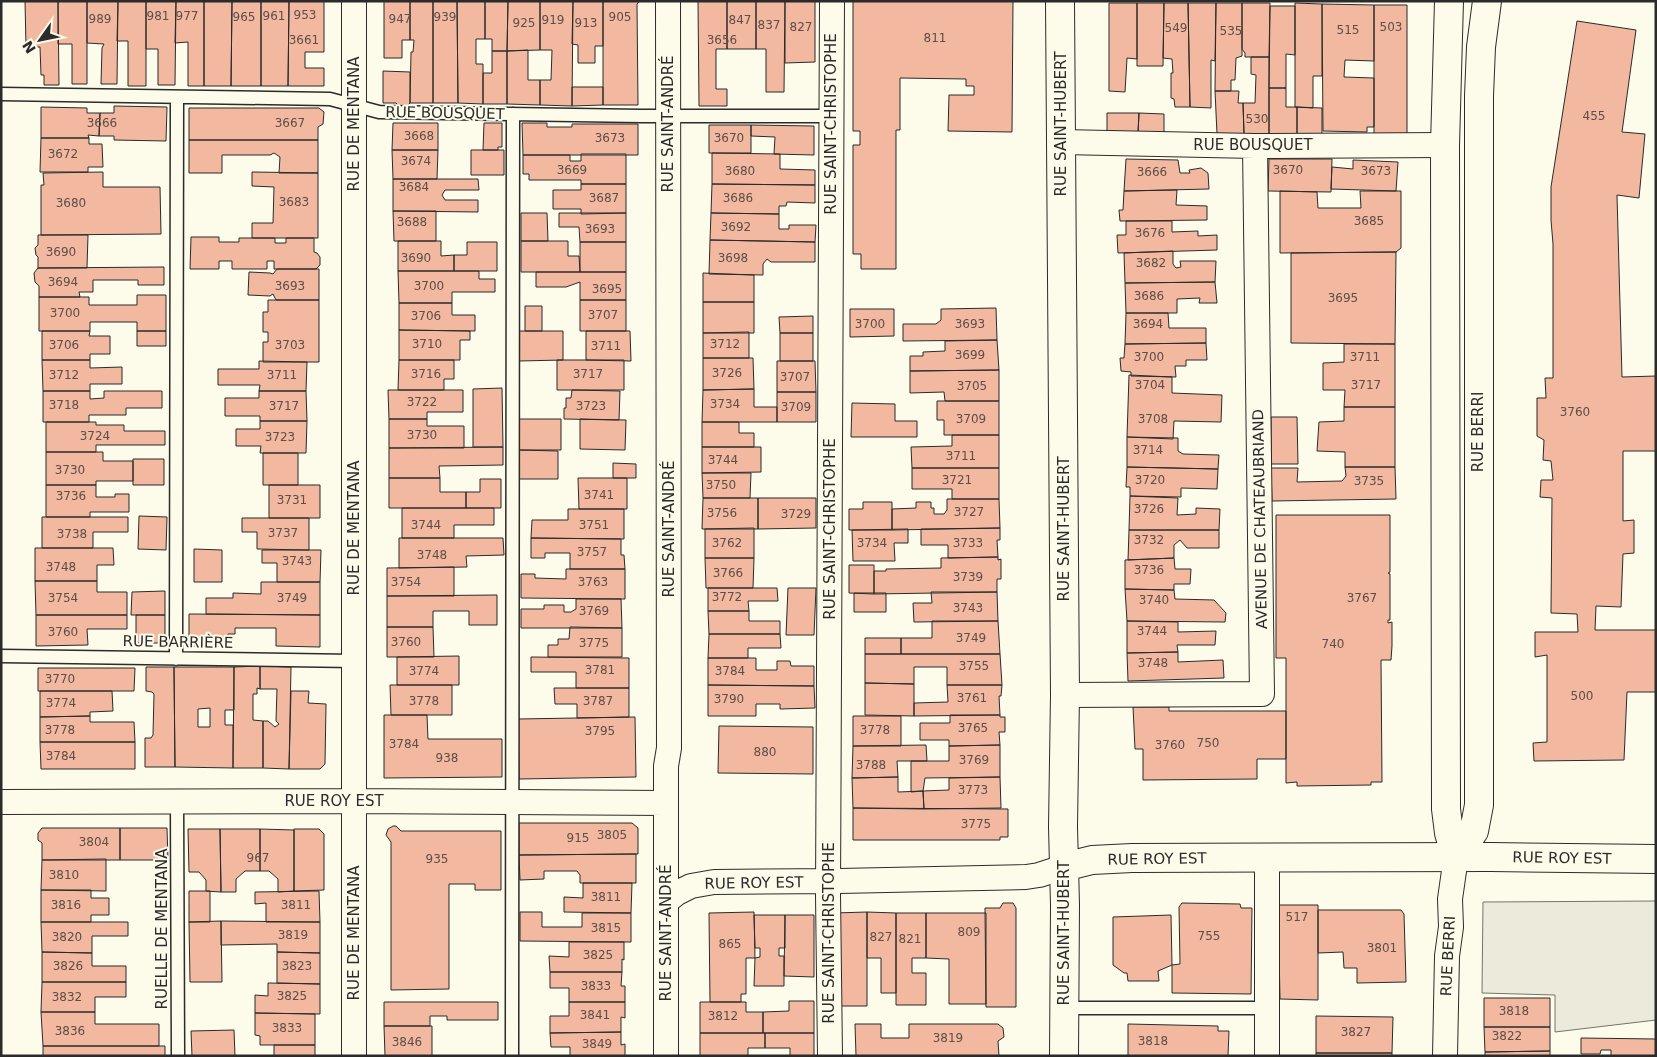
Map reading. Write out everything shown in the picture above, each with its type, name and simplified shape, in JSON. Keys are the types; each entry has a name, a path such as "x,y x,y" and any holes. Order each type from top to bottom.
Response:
{"street":[{"name":"RUE DE MENTANA","path":"354,1 354,1056"},
{"name":"RUE SAINT-ANDRÉ","path":"666,1056 666,766 669,748 668,1"},
{"name":"RUE SAINT-CHRISTOPHE","path":"830,1056 828,881 832,1"},
{"name":"RUE SAINT-HUBERT","path":"1060,1 1065,695 1064,1056"},
{"name":"RUE BERRI","path":"1445,1056 1447,956 1451,927 1450,898 1456,857 1449,833 1446,809 1445,145 1446,60 1450,1"},
{"name":"RUE BERRI","path":"1456,857 1474,830 1479,805 1479,96 1481,47 1487,1"},
{"name":"RUE BOUSQUET","path":"1061,142 1255,146 1445,145"},
{"name":"AVENUE DE CHATEAUBRIAND","path":"1065,695 1262,694 1255,146"},
{"name":"RUE ROY EST","path":"1,802 354,801 666,803"},
{"name":"RUE ROY EST","path":"666,902 677,893 691,886 714,882 1026,877 1092,860 1122,858 1456,857 1656,859"},
{"path":"1267,858 1267,1056"}],"lane":[{"name":"RUE BOUSQUET","path":"1,94 330,99 380,112 668,117 831,116"},
{"path":"176,659 177,97"},
{"path":"512,1056 513,114"},
{"name":"RUE BARRIÈRE","path":"1,656 354,661"},
{"name":"RUELLE DE MENTANA","path":"178,802 178,1056"},
{"path":"1064,1008 1267,1008"}],"shaded area":[{"path":"1656,901 1656,1020 1555,1032 1555,995 1482,993 1483,902"}],"building":[{"path":"25,1 58,1 59,85 44,85 44,75 41,75 40,47 26,47"},
{"path":"58,1 87,1 87,84 72,84 72,44 58,44"},
{"path":"87,1 118,1 117,84 101,84 102,48 104,44 87,43"},
{"path":"118,1 146,1 146,86 128,86 128,41 117,41"},
{"path":"146,1 176,1 175,85 158,85 158,49 146,49"},
{"path":"176,1 204,1 204,86 188,86 188,42 175,43"},
{"path":"204,1 232,1 231,86 204,86"},
{"path":"232,1 261,1 261,86 231,86"},
{"path":"261,1 289,1 288,86 261,86"},
{"path":"289,1 324,1 324,52 305,52 305,68 324,68 324,86 288,86"},
{"path":"384,1 410,1 410,40 402,40 402,58 384,58"},
{"path":"410,1 433,1 433,103 410,103 411,52 413,52 414,40 410,40"},
{"path":"433,1 457,1 458,103 433,103"},
{"path":"457,1 485,1 485,39 476,39 476,64 483,64 483,104 458,103"},
{"path":"485,1 508,1 507,51 492,51 492,39 485,39"},
{"path":"508,1 540,1 540,50 507,51"},
{"path":"540,1 573,1 572,106 540,105 540,80 551,80 552,50 540,50"},
{"path":"573,1 603,1 603,46 595,46 595,63 578,63 578,45 572,44"},
{"path":"603,1 640,1 637,4 638,105 603,105"},
{"path":"698,1 727,1 727,49 716,49 716,89 727,89 727,106 699,106"},
{"path":"727,1 756,1 756,49 727,49"},
{"path":"756,1 785,1 784,92 766,92 766,49 756,49"},
{"path":"785,1 815,1 815,62 785,63"},
{"path":"853,1 1013,1 1012,132 948,131 949,95 974,95 974,86 966,86 966,79 900,78 900,130 896,130 896,269 861,269 861,254 853,254 853,145 860,145 860,131 853,131"},
{"path":"1109,3 1137,3 1137,59 1127,58 1125,92 1109,91"},
{"path":"1137,3 1164,3 1163,66 1137,66"},
{"path":"1164,3 1188,3 1190,107 1175,107 1174,99 1171,98 1172,59 1163,58"},
{"path":"1188,3 1216,3 1215,61 1211,60 1211,108 1190,107"},
{"path":"1216,3 1242,3 1242,56 1236,58 1235,80 1231,80 1231,91 1215,91"},
{"path":"1242,3 1270,3 1269,57 1245,57 1242,49"},
{"path":"1295,3 1322,4 1322,76 1313,76 1313,108 1295,107"},
{"path":"1322,4 1374,5 1374,61 1345,60 1344,77 1374,78 1374,127 1367,127 1367,132 1323,131"},
{"path":"1374,5 1407,5 1407,135 1374,135"},
{"path":"1270,6 1295,6 1295,55 1286,54 1286,88 1269,88"},
{"path":"1577,21 1636,30 1622,132 1645,134 1639,198 1617,195 1622,377 1656,376 1656,451 1623,451 1623,521 1634,520 1634,553 1623,554 1621,607 1596,606 1595,630 1656,630 1656,692 1627,692 1624,760 1534,761 1533,743 1547,742 1547,655 1535,657 1535,632 1578,632 1577,614 1551,613 1552,498 1540,497 1541,480 1553,480 1551,461 1543,460 1544,440 1537,436 1537,398 1546,398 1545,378 1553,378 1551,187"},
{"path":"528,50 528,80 540,80 540,105 507,104 507,51"},
{"path":"492,51 507,51 507,104 483,104 483,73 492,73"},
{"path":"1251,57 1269,57 1269,135 1244,134 1243,103 1255,103 1256,75 1251,74"},
{"path":"383,71 410,72 410,103 407,106 399,106 396,103 383,103"},
{"path":"572,87 603,87 603,105 572,106"},
{"path":"1269,88 1286,88 1286,107 1297,107 1297,135 1269,135"},
{"path":"1215,91 1239,91 1238,103 1243,103 1244,134 1217,134"},
{"path":"114,106 167,107 166,141 114,140 114,136 99,136 100,113 114,113"},
{"path":"41,107 87,108 87,113 100,113 99,136 88,135 89,138 41,138"},
{"path":"1297,107 1322,108 1322,136 1297,135"},
{"path":"189,108 319,108 324,112 323,124 318,127 318,140 189,140"},
{"path":"1107,113 1139,113 1138,133 1107,133"},
{"path":"1139,113 1164,114 1164,135 1138,133"},
{"path":"393,123 438,123 438,150 392,150"},
{"path":"484,123 502,123 502,147 498,147 498,150 483,150"},
{"path":"522,123 547,123 547,127 572,127 572,124 638,124 638,155 523,155"},
{"path":"709,125 751,125 751,153 709,153"},
{"path":"751,125 814,126 814,155 774,154 775,137 751,136"},
{"path":"41,138 89,138 89,144 102,144 103,167 88,167 88,172 40,172"},
{"path":"189,140 318,140 318,173 279,173 280,157 274,153 270,155 222,155 222,173 189,173"},
{"path":"392,150 438,150 437,179 393,179"},
{"path":"471,150 504,150 504,175 471,175"},
{"path":"712,153 780,154 780,169 815,170 815,185 712,184"},
{"path":"581,154 626,154 626,184 581,184 581,180 529,180 529,174 523,174 523,155 570,155 570,161 581,161"},
{"path":"1126,159 1178,160 1180,173 1190,173 1189,170 1201,168 1208,173 1209,189 1124,191"},
{"path":"1269,159 1332,159 1331,192 1268,191"},
{"path":"1353,160 1398,162 1396,191 1331,189 1332,167 1353,169"},
{"path":"103,172 103,187 160,187 161,234 41,235 41,185 44,185 43,173"},
{"path":"252,172 318,173 318,238 252,238 252,223 273,223 274,187 252,186"},
{"path":"393,179 478,179 479,190 445,190 442,195 445,200 478,200 478,212 393,211"},
{"path":"581,184 626,184 626,213 581,214 581,209 553,209 553,190 581,190"},
{"path":"712,184 815,185 815,203 787,202 786,206 779,206 779,214 711,213"},
{"path":"1177,190 1176,205 1207,206 1207,220 1120,221 1119,210 1123,210 1124,191"},
{"path":"1280,191 1317,192 1318,208 1361,208 1360,191 1401,191 1401,248 1396,252 1280,253"},
{"path":"393,211 436,211 436,241 394,241"},
{"path":"521,213 547,213 548,241 521,241"},
{"path":"559,213 626,213 626,242 580,242 579,227 559,227"},
{"path":"711,213 779,214 779,229 789,229 789,225 816,225 815,242 710,240"},
{"path":"1126,221 1172,221 1172,232 1198,231 1198,236 1217,235 1217,250 1118,253 1117,235 1126,235"},
{"path":"38,235 88,235 87,268 38,268 38,257 35,248 38,245"},
{"path":"191,237 219,237 219,242 239,242 239,238 275,238 275,243 286,243 286,238 314,238 314,252 320,257 320,265 316,269 274,269 274,261 267,261 267,269 232,269 232,261 219,261 219,269 190,269"},
{"path":"710,240 815,242 815,262 771,262 767,259 763,264 763,275 709,274"},
{"path":"398,241 441,241 441,256 454,255 454,271 398,271"},
{"path":"521,241 568,241 568,256 579,256 580,272 521,272"},
{"path":"467,242 497,242 497,271 454,271 454,255 467,255"},
{"path":"580,242 626,242 626,272 580,272"},
{"path":"1173,251 1173,264 1176,268 1181,267 1180,261 1216,261 1215,282 1125,283 1124,253"},
{"path":"1396,252 1395,344 1291,343 1291,253"},
{"path":"164,267 164,285 138,285 138,280 93,280 93,292 79,292 80,297 39,297 39,286 35,282 34,273 38,268"},
{"path":"277,269 319,269 319,300 276,300 273,294 270,296 248,295 249,272 273,274"},
{"path":"398,271 479,271 479,279 495,279 495,292 452,292 452,303 399,303"},
{"path":"536,272 626,272 626,300 580,300 580,282 566,287 536,287"},
{"path":"703,273 754,275 754,302 703,302"},
{"path":"1215,282 1217,303 1199,303 1200,298 1177,299 1177,313 1126,313 1125,283"},
{"path":"137,295 166,295 166,331 137,331 137,322 90,322 90,331 39,331 39,297 89,297 89,305 137,305"},
{"path":"268,300 319,300 319,362 263,362 263,342 268,342 268,332 263,332 263,312 268,312"},
{"path":"580,300 626,300 626,331 580,331"},
{"path":"703,302 754,302 754,333 703,333"},
{"path":"399,303 452,303 452,315 475,315 475,331 399,330"},
{"path":"525,306 542,306 542,331 525,331"},
{"path":"996,308 997,340 903,341 903,324 936,324 941,320 941,309"},
{"path":"850,309 894,309 894,336 850,337"},
{"path":"1126,313 1168,313 1169,328 1206,328 1206,343 1125,344"},
{"path":"813,316 813,333 780,333 779,317"},
{"path":"399,330 470,331 470,340 460,340 460,360 399,360"},
{"path":"42,331 90,331 89,336 110,336 110,354 90,354 90,360 42,360"},
{"path":"137,331 166,331 166,346 137,346"},
{"path":"518,331 563,331 563,360 519,361"},
{"path":"586,331 630,331 631,361 586,360"},
{"path":"749,332 749,358 703,358 703,333"},
{"path":"780,333 813,333 813,361 780,361"},
{"path":"997,340 999,370 910,371 910,356 923,356 923,352 945,351 945,341"},
{"path":"1206,343 1207,360 1186,360 1186,366 1175,366 1176,377 1131,376 1131,372 1121,371 1120,358 1124,358 1125,344"},
{"path":"1344,344 1395,344 1395,407 1344,407 1345,390 1323,390 1323,363 1344,362"},
{"path":"703,358 753,358 754,389 703,390"},
{"path":"42,360 90,360 90,368 122,367 122,384 90,384 90,391 43,391"},
{"path":"399,360 454,360 454,379 444,379 444,390 398,390"},
{"path":"557,360 624,360 624,390 557,390"},
{"path":"259,361 307,362 306,391 259,391 260,385 218,385 218,369 259,369"},
{"path":"777,361 815,361 816,392 777,392"},
{"path":"999,370 999,401 945,401 944,392 910,393 910,371"},
{"path":"1129,375 1172,377 1172,393 1222,395 1221,422 1174,421 1173,439 1127,437"},
{"path":"502,388 503,447 473,447 473,389"},
{"path":"754,389 754,407 777,407 777,422 702,422 703,390"},
{"path":"388,390 463,390 463,412 427,412 427,419 389,419"},
{"path":"572,390 620,391 619,420 564,419 566,398 571,398"},
{"path":"43,391 90,391 90,399 104,398 104,391 162,391 162,408 126,408 126,415 89,415 89,422 43,422"},
{"path":"259,391 306,391 307,421 260,421 260,416 225,416 225,398 259,398"},
{"path":"777,392 816,392 816,422 777,422"},
{"path":"937,401 999,401 999,435 944,435 944,420 937,420"},
{"path":"852,403 895,404 895,421 917,421 917,437 851,437"},
{"path":"1344,407 1395,407 1395,467 1345,467 1345,452 1317,451 1319,422 1344,421"},
{"path":"1271,417 1297,417 1298,464 1271,464"},
{"path":"389,419 427,419 427,426 464,426 464,448 389,448"},
{"path":"519,419 561,419 561,450 518,450"},
{"path":"580,419 626,420 625,450 580,449"},
{"path":"260,421 307,421 306,453 260,453 261,446 236,446 236,429 260,429"},
{"path":"46,422 96,422 96,425 124,425 124,431 165,431 165,445 96,445 96,452 46,452"},
{"path":"702,422 739,422 739,433 754,433 754,447 702,447"},
{"path":"952,435 999,435 999,468 912,468 911,447 952,446"},
{"path":"1127,437 1178,438 1178,451 1183,454 1219,455 1218,469 1127,467"},
{"path":"503,447 503,465 439,466 440,478 389,478 389,448"},
{"path":"702,447 761,447 761,472 702,473"},
{"path":"518,450 558,451 558,479 519,479"},
{"path":"46,452 103,452 103,461 133,461 133,481 96,481 96,485 46,485"},
{"path":"263,453 298,453 298,485 263,485"},
{"path":"133,459 164,459 164,485 133,485"},
{"path":"613,463 636,464 636,478 613,478"},
{"path":"1127,467 1218,469 1217,489 1181,488 1181,497 1130,496 1130,487 1126,487"},
{"path":"1345,467 1395,467 1396,499 1272,501 1271,468 1298,468 1297,482 1342,481 1346,476"},
{"path":"912,468 999,468 999,499 952,499 952,489 912,489"},
{"path":"702,473 751,473 750,498 703,498"},
{"path":"389,478 440,478 440,492 466,492 466,508 389,508"},
{"path":"578,478 627,478 627,509 579,509"},
{"path":"480,479 501,479 501,508 466,508 466,492 480,492"},
{"path":"46,485 96,485 96,497 115,497 115,494 129,494 129,512 90,512 90,517 46,517"},
{"path":"269,485 320,485 320,518 269,518"},
{"path":"1130,496 1178,498 1177,515 1196,514 1196,508 1220,509 1219,530 1129,530"},
{"path":"703,498 758,498 758,529 702,529"},
{"path":"758,498 816,498 816,528 758,529"},
{"path":"947,499 999,499 1000,528 892,530 892,509 916,508 916,502 931,502 934,514 944,514 947,510"},
{"path":"863,502 892,502 892,530 849,530 849,509 863,509"},
{"path":"402,508 494,508 494,525 454,525 454,538 402,538"},
{"path":"568,509 624,509 624,539 531,538 532,520 568,520"},
{"path":"1276,515 1390,515 1390,572 1388,573 1390,574 1390,620 1388,620 1388,623 1392,622 1392,646 1391,660 1381,660 1382,782 1371,782 1371,785 1297,786 1297,782 1286,783 1286,658 1276,658"},
{"path":"139,516 167,517 166,550 138,549"},
{"path":"42,517 128,517 128,532 93,532 93,548 42,548"},
{"path":"242,518 309,518 309,550 257,549 257,532 242,532"},
{"path":"754,528 754,558 705,558 705,529"},
{"path":"1000,528 1000,540 997,540 998,557 948,558 948,545 921,545 921,529"},
{"path":"908,529 908,543 894,543 895,561 853,561 852,530"},
{"path":"1129,530 1219,530 1219,548 1187,548 1180,540 1174,545 1174,558 1128,560"},
{"path":"399,538 503,538 504,555 466,556 467,567 399,568"},
{"path":"531,538 621,539 621,555 624,555 625,569 570,569 570,553 545,553 545,558 531,558"},
{"path":"35,548 113,548 114,565 97,565 97,581 35,581"},
{"path":"194,549 222,550 222,582 194,582"},
{"path":"262,550 321,550 320,582 277,582 277,563 262,563"},
{"path":"998,557 998,560 1001,559 1001,579 997,579 997,592 874,594 874,571 941,568 941,558"},
{"path":"705,558 754,558 753,588 706,588"},
{"path":"1174,558 1175,569 1191,569 1190,584 1174,584 1174,590 1125,589 1125,560"},
{"path":"849,565 874,565 874,594 849,593"},
{"path":"454,567 454,596 387,596 387,568"},
{"path":"566,569 625,569 625,599 521,598 521,574 535,574 535,578 566,579"},
{"path":"35,581 97,581 97,592 127,592 127,615 36,615"},
{"path":"261,582 320,582 320,615 206,614 206,598 233,598 233,593 261,594"},
{"path":"708,588 777,588 778,601 748,601 749,611 708,611"},
{"path":"788,588 816,588 814,635 786,635"},
{"path":"1125,589 1174,590 1175,599 1214,600 1226,613 1225,622 1127,621"},
{"path":"165,591 165,615 131,615 132,592"},
{"path":"931,592 997,592 998,621 914,622 913,603 932,603"},
{"path":"854,593 886,593 886,612 854,612"},
{"path":"497,595 497,625 469,625 469,611 433,611 433,627 387,627 387,596"},
{"path":"576,599 621,599 622,628 521,628 521,609 544,609 544,605 564,605 564,612 571,612 576,609"},
{"path":"708,611 749,611 749,621 780,621 780,634 709,634"},
{"path":"189,614 320,615 320,647 276,646 276,628 235,628 235,634 228,634 228,646 189,646"},
{"path":"36,615 127,615 127,629 87,629 88,645 36,646"},
{"path":"136,615 165,615 165,643 136,643"},
{"path":"932,621 998,621 1000,654 901,654 901,638 932,638"},
{"path":"1127,621 1178,622 1178,632 1216,631 1215,645 1177,645 1178,652 1127,653"},
{"path":"387,627 433,627 434,657 387,657"},
{"path":"570,627 622,628 622,657 548,657 548,645 558,645 558,639 569,639"},
{"path":"709,634 780,634 781,648 748,648 748,658 708,658"},
{"path":"865,638 901,638 901,654 865,654"},
{"path":"1178,652 1178,662 1223,660 1224,678 1128,681 1127,653"},
{"path":"865,654 1000,654 1002,685 947,685 947,667 914,667 914,684 865,683"},
{"path":"459,656 459,685 397,685 397,657"},
{"path":"531,657 629,658 629,688 576,688 576,672 531,672"},
{"path":"708,658 756,658 756,670 777,670 777,661 790,661 791,666 814,666 814,686 708,685"},
{"path":"260,666 260,689 257,688 257,694 253,694 253,720 263,721 263,768 233,768 234,667"},
{"path":"260,666 291,667 289,769 263,768 263,721 268,721 275,727 279,724 276,721 277,689 260,689"},
{"path":"146,667 174,667 175,767 145,767 145,738 151,738 153,735 154,694 146,691"},
{"path":"174,667 234,667 234,710 225,710 225,725 233,725 233,768 175,767","holes":["210,708 210,727 198,727 198,709"]},
{"path":"38,668 135,668 134,691 38,691"},
{"path":"865,683 914,684 914,716 865,715"},
{"path":"390,685 452,685 452,715 391,715"},
{"path":"708,685 814,686 815,708 780,709 780,704 756,704 756,716 708,716"},
{"path":"947,685 1002,685 1001,696 999,696 1000,715 914,716 914,703 948,702"},
{"path":"554,688 629,688 629,717 577,718 577,704 555,704"},
{"path":"40,691 112,691 113,711 90,712 90,716 40,717"},
{"path":"291,691 309,691 308,703 326,704 325,764 320,769 289,769"},
{"path":"1133,707 1169,707 1169,711 1286,711 1286,759 1257,759 1257,779 1143,780 1143,749 1135,749"},
{"path":"384,715 427,715 428,739 502,739 502,777 384,778"},
{"path":"950,715 1000,715 1000,717 1005,717 1005,732 999,732 1000,745 949,746 949,740 920,740 920,723 950,723"},
{"path":"90,716 90,722 134,722 135,742 40,742 40,717"},
{"path":"853,716 901,716 901,746 853,746"},
{"path":"635,717 636,777 519,779 518,719"},
{"path":"719,726 813,727 813,774 718,773"},
{"path":"40,742 135,742 135,769 41,769"},
{"path":"926,745 927,761 897,761 898,777 852,778 853,746"},
{"path":"1000,745 1000,777 925,778 923,791 911,792 911,761 949,761 949,746"},
{"path":"898,777 898,792 923,791 924,809 853,808 852,778"},
{"path":"1000,777 1001,808 924,809 923,791 949,790 949,778"},
{"path":"853,808 1008,809 1008,837 1000,837 1000,840 853,840"},
{"path":"519,823 632,823 638,828 638,854 519,855"},
{"path":"396,826 401,831 501,831 501,890 475,890 475,884 449,884 449,989 391,990 391,842 386,835 388,829"},
{"path":"42,828 120,828 120,860 42,860 42,843 38,840 38,833"},
{"path":"120,828 167,828 168,860 120,860"},
{"path":"188,829 220,829 221,892 206,891 206,880 199,872 189,872"},
{"path":"220,829 260,829 260,871 245,871 236,879 236,892 221,892"},
{"path":"260,829 294,830 294,891 278,892 278,879 269,871 260,871"},
{"path":"294,829 319,829 324,834 324,890 294,891"},
{"path":"636,854 636,883 580,883 580,875 577,871 544,871 544,879 520,880 519,855"},
{"path":"106,859 106,891 41,890 42,860"},
{"path":"583,883 632,883 631,913 564,912 564,897 583,898"},
{"path":"41,890 91,890 91,898 109,898 109,915 91,915 91,922 41,922"},
{"path":"189,891 210,891 210,922 189,922"},
{"path":"319,891 320,922 266,922 266,903 255,904 255,892"},
{"path":"1003,903 1013,903 1016,908 1016,1007 986,1007 985,908 1000,908"},
{"path":"1182,903 1240,904 1241,908 1252,908 1251,994 1172,993 1172,965 1180,964 1179,907"},
{"path":"1278,905 1318,905 1318,1000 1280,999"},
{"path":"1318,910 1401,910 1404,914 1406,982 1357,983 1357,968 1344,968 1343,952 1318,953"},
{"path":"520,912 542,912 542,927 582,927 582,913 631,913 631,942 520,941"},
{"path":"754,912 755,958 746,958 746,994 741,994 741,1002 710,1002 709,913"},
{"path":"867,912 896,913 896,993 881,993 881,958 867,958"},
{"path":"867,912 867,1006 834,1006 834,913"},
{"path":"896,913 926,913 926,958 912,958 912,973 926,973 926,1005 896,1005"},
{"path":"926,913 986,913 986,1004 949,1004 949,959 926,958"},
{"path":"754,915 785,915 785,948 779,948 779,956 784,956 784,986 754,986 755,958 760,957 760,948 755,948"},
{"path":"785,915 814,915 814,977 784,976"},
{"path":"1171,915 1172,965 1158,971 1159,981 1128,981 1127,973 1113,965 1113,917"},
{"path":"221,921 320,922 320,953 277,952 277,944 221,945"},
{"path":"221,921 222,982 190,982 189,922"},
{"path":"41,922 128,922 128,936 92,936 92,953 42,952"},
{"path":"569,942 624,942 622,972 550,972 549,956 569,957"},
{"path":"42,952 92,953 92,966 126,966 126,982 42,982"},
{"path":"277,952 320,953 320,984 277,983"},
{"path":"550,972 622,972 621,986 625,986 625,1002 569,1002 569,988 550,988"},
{"path":"42,982 126,982 126,997 95,997 95,1012 41,1012"},
{"path":"268,983 320,984 320,1014 255,1013 255,995 268,996"},
{"path":"1484,998 1550,998 1550,1027 1484,1027"},
{"path":"789,1001 814,1001 814,1033 763,1033 763,1012 789,1011"},
{"path":"384,1002 498,1002 498,1020 447,1020 447,1016 430,1016 430,1026 384,1026"},
{"path":"569,1002 625,1002 625,1018 621,1017 621,1032 550,1033 550,1016 569,1016"},
{"path":"700,1002 746,1002 746,1012 763,1012 763,1033 700,1033"},
{"path":"41,1012 95,1012 95,1024 159,1024 159,1046 43,1046"},
{"path":"255,1013 315,1014 315,1045 260,1045 260,1036 255,1035"},
{"path":"1316,1016 1393,1017 1392,1053 1316,1053"},
{"path":"855,1024 881,1024 881,1038 909,1038 909,1024 998,1024 1003,1028 1004,1037 998,1041 999,1056 856,1056"},
{"path":"1128,1024 1218,1026 1218,1031 1229,1031 1228,1056 1128,1056"},
{"path":"384,1026 432,1026 432,1056 385,1056"},
{"path":"1484,1027 1550,1027 1550,1051 1485,1052"},
{"path":"234,1030 235,1056 192,1056 191,1031"},
{"path":"621,1032 621,1045 625,1044 625,1056 570,1056 570,1047 551,1047 550,1033"},
{"path":"700,1033 765,1033 765,1048 748,1048 748,1056 700,1056"},
{"path":"765,1033 814,1033 814,1056 790,1056 790,1048 765,1048"},
{"path":"1581,1038 1656,1039 1656,1056 1611,1056 1611,1050 1601,1050 1600,1054 1581,1054"},
{"path":"274,1045 315,1045 315,1056 274,1056"},
{"path":"43,1046 165,1046 165,1056 43,1056"},
{"path":"1550,1051 1550,1056 1485,1056 1485,1052"},
{"path":"1316,1053 1392,1053 1392,1056 1316,1056"}]}
